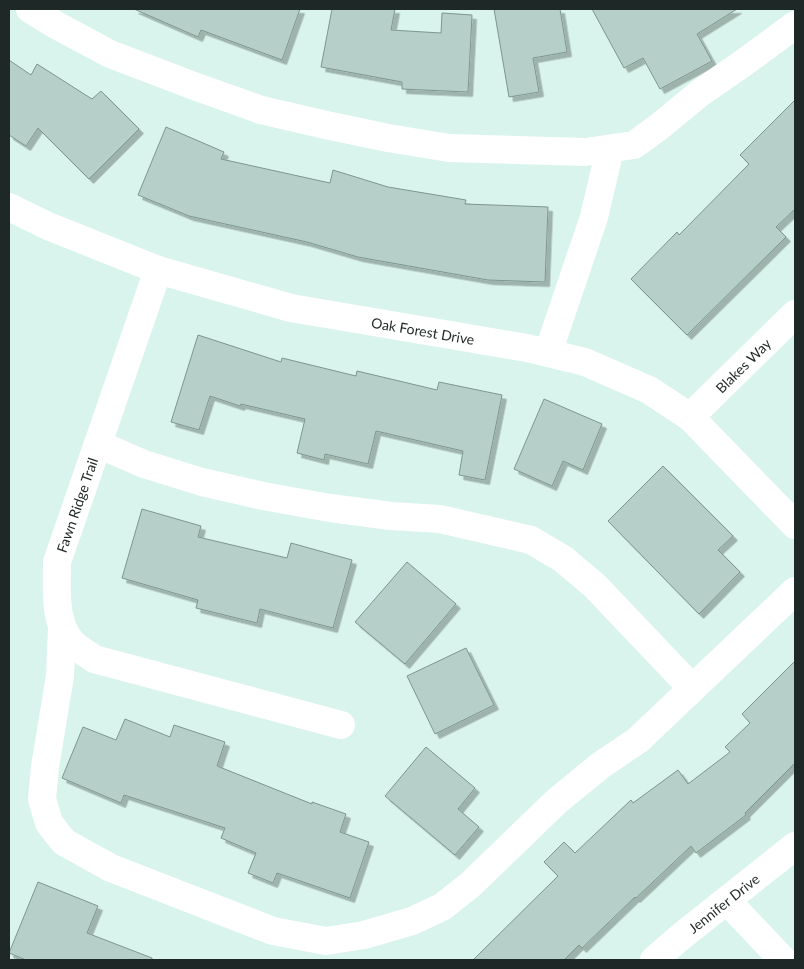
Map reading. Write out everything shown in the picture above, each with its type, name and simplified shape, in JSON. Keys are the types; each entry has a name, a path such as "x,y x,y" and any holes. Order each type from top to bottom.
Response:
{"street":[{"path":"30,9 110,54 262,110 388,138 449,148 585,152 634,145 700,93 795,25"},
{"path":"548,353 594,216 610,149"},
{"name":"Oak Forest Drive","path":"9,207 48,226 158,270 290,308 527,348 585,362 649,390 690,417 795,525"},
{"name":"Fawn Ridge Trail","path":"158,270 57,562 57,604 62,627 74,645 94,659 341,726"},
{"name":"Blakes Way","path":"690,417 795,314"},
{"path":"98,444 144,464 202,482 263,496 330,508 391,516 440,519 531,540 563,559 595,586 692,688"},
{"path":"62,627 60,676 45,767 42,799 49,823 64,842 111,868 273,932 326,941 364,935 412,922 442,907 470,885 557,800 601,765 638,740 795,590"},
{"name":"Jennifer Drive","path":"654,960 795,846"},
{"path":"727,901 783,960"}],"building":[{"path":"134,9 300,9 282,60 201,30 198,37"},
{"path":"332,9 395,9 391,30 441,33 442,13 472,15 468,92 402,89 402,82 321,67"},
{"path":"494,9 560,9 567,52 533,58 539,92 509,97"},
{"path":"592,9 737,9 697,34 712,61 660,89 643,58 624,68"},
{"path":"9,60 31,75 37,64 92,99 101,91 139,129 89,179 38,128 26,146 9,135"},
{"path":"795,100 795,209 776,227 786,237 687,335 631,279 677,232 679,235 749,164 740,155"},
{"path":"166,127 224,152 221,159 330,183 333,170 388,187 466,200 465,204 548,207 545,282 488,280 358,257 307,242 189,216 138,195"},
{"path":"198,335 281,362 282,358 356,376 357,371 437,390 439,382 502,395 485,480 459,475 463,451 376,431 368,464 325,454 324,460 297,453 305,419 241,404 240,406 210,396 199,430 171,422"},
{"path":"544,399 602,424 583,470 563,461 552,486 514,469"},
{"path":"663,466 733,536 718,550 740,572 699,614 608,521"},
{"path":"142,509 201,526 198,537 287,558 291,543 352,560 333,628 260,609 257,623 196,608 198,600 122,578"},
{"path":"407,562 456,604 405,664 355,622"},
{"path":"466,648 494,705 435,734 407,676"},
{"path":"795,661 795,763 745,813 746,815 696,853 691,846 582,948 579,945 564,960 473,960 558,876 544,862 564,842 575,853 631,800 633,803 678,770 688,784 730,752 725,747 750,723 742,714"},
{"path":"125,719 170,737 174,725 225,742 217,766 312,804 312,802 346,814 340,832 369,842 350,898 277,873 273,883 248,873 256,853 221,838 225,828 124,795 121,803 62,778 83,727 116,740"},
{"path":"426,747 475,788 458,809 479,827 455,855 385,796"},
{"path":"38,882 98,906 87,933 152,958 152,960 26,960 9,953"}]}
